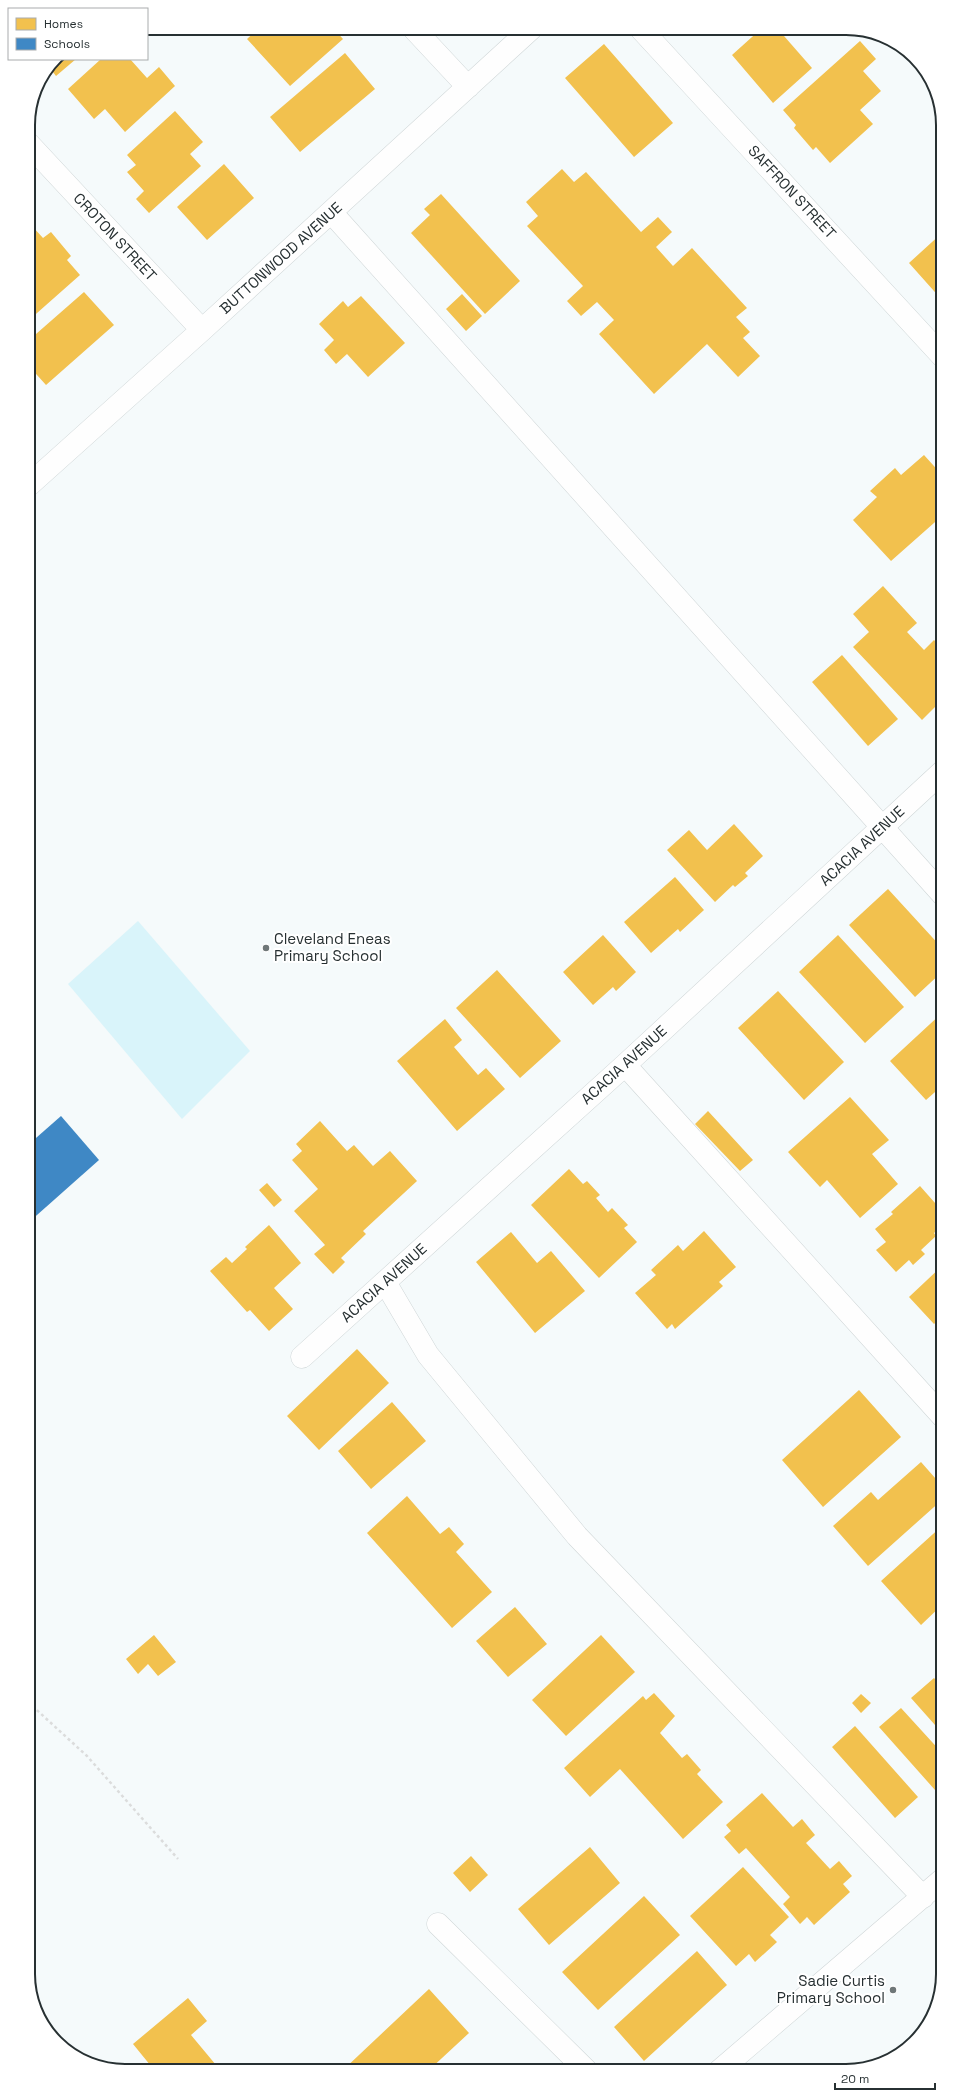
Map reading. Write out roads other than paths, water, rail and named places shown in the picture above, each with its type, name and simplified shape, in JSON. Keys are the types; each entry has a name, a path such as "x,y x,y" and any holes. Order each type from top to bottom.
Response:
{"street":[{"path":"420,35 468,87"},
{"name":"BUTTONWOOD AVENUE","path":"35,480 202,330 524,35"},
{"name":"SAFFRON STREET","path":"646,35 936,349"},
{"name":"CROTON STREET","path":"35,151 202,330"},
{"path":"331,212 936,887"},
{"name":"ACACIA AVENUE","path":"302,1356 625,1065 936,777"},
{"path":"625,1065 936,1410"},
{"path":"385,1282 428,1355 577,1536 923,1897"},
{"path":"727,2064 936,1885"},
{"path":"438,1924 580,2064"}],"place":[{"name":"Cleveland Eneas Primary School","path":"266,948"},
{"name":"Sadie Curtis Primary School","path":"893,1990"}]}
